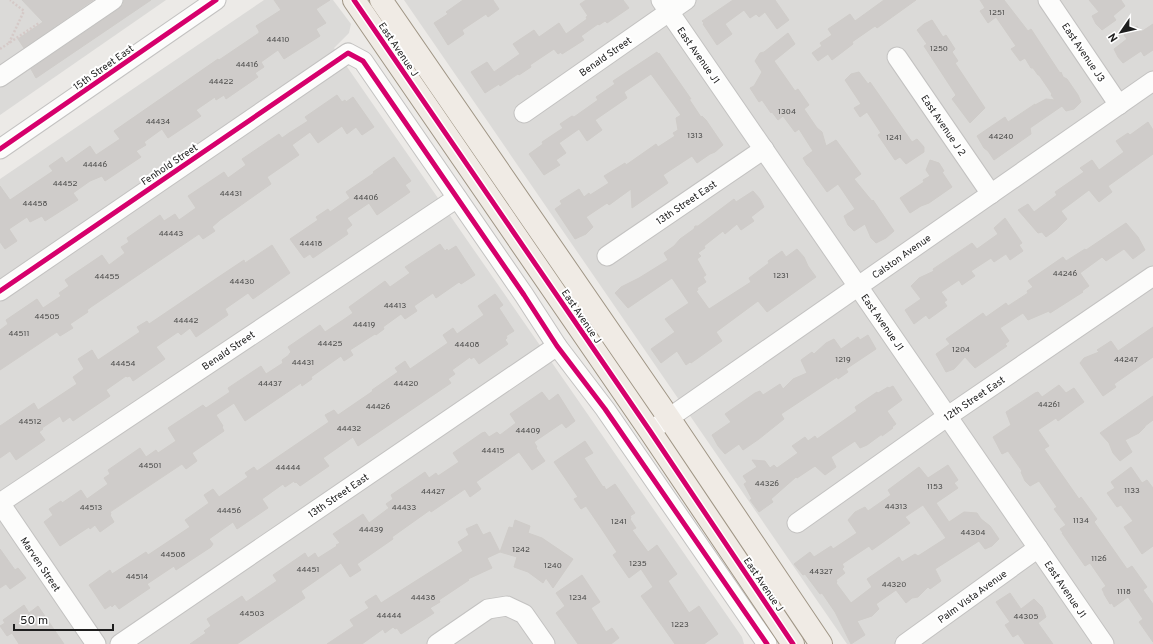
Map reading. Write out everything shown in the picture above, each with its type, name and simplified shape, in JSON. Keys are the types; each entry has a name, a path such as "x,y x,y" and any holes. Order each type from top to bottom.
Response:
{"main road":[{"name":"East Avenue J","path":"354,0 650,431 793,644"},
{"name":"East Avenue J","path":"381,0 669,418 821,644"}],"street":[{"path":"0,77 113,0"},
{"name":"15th Street East","path":"0,149 216,0"},
{"name":"Benald Street","path":"524,113 665,6 686,0"},
{"name":"East Avenue J3","path":"1048,0 1119,105"},
{"name":"East Avenue J1","path":"665,6 1104,644"},
{"name":"Fenhold Street","path":"0,291 348,53 363,61 457,198"},
{"name":"East Avenue J 2","path":"897,57 991,194"},
{"name":"Calston Avenue","path":"650,431 1153,81"},
{"name":"13th Street East","path":"607,256 764,149"},
{"path":"457,198 524,295 557,346 605,409 767,644"},
{"name":"Benald Street","path":"0,503 457,198"},
{"name":"12th Street East","path":"797,523 948,416 1153,276"},
{"name":"13th Street East","path":"120,644 557,346"},
{"name":"Marven Street","path":"0,503 96,644"},
{"name":"Palm Vista Avenue","path":"905,644 1038,548"},
{"path":"437,644 488,609 507,606 524,614 544,644"}],"path":[{"path":"9,43 24,11 10,0"},
{"path":"0,50 38,23"}],"shaded area":[{"path":"0,0 166,0 0,115"},
{"path":"264,0 333,0 351,24 349,33 334,48 742,637 744,644 0,644 0,179"},
{"path":"404,0 1153,0 1153,644 847,644"}],"building":[{"path":"22,0 93,0 24,48 18,39 43,22"},
{"path":"124,0 151,0 36,78 31,69 119,9 123,5"},
{"path":"274,0 330,0 316,9 326,23 316,29 320,36 284,59 278,50 261,62 264,67 255,73 258,77 226,99 224,95 216,100 215,97 196,110 201,116 168,138 162,129 144,142 146,145 136,151 141,157 105,181 102,176 90,181 73,193 78,200 45,221 42,216 30,222 27,217 9,229 17,241 5,249 0,242 0,186 10,200 53,171 49,166 62,157 66,163 90,146 96,155 120,139 114,131 218,59 219,60 259,33 256,26 281,10"},
{"path":"463,0 493,0 499,9 488,17 486,14 462,30 464,34 448,45 434,23 448,14 446,12"},
{"path":"586,0 623,0 629,8 607,23 605,21 599,25 598,24 581,36 584,40 562,54 561,52 558,54 554,49 530,65 531,67 519,75 518,74 500,86 499,84 485,93 471,72 487,62 494,72 520,54 513,44 534,30 539,37 559,23 566,34 587,19 586,17 588,16 580,4"},
{"path":"733,0 775,0 789,20 777,29 765,12 759,17 756,14 750,18 744,10 725,24 732,34 717,45 702,21"},
{"path":"884,0 916,0 877,28 875,26 852,42 853,44 832,60 828,54 818,61 812,53 822,46 820,43 832,35 828,29 850,14 855,21"},
{"path":"980,0 1004,0 1028,31 1031,29 1060,73 1061,72 1063,77 1067,79 1078,95 1081,102 1074,109 1066,111 1062,106 1030,128 1031,134 994,160 984,148 977,136 1005,117 1008,122 1035,104 1046,99 1055,100 1039,75 1033,68 1031,68 1025,58 1020,61 1011,49 1016,46 996,17 988,23 980,11 985,8"},
{"path":"1089,0 1121,0 1125,6 1113,16 1116,20 1102,30 1096,24 1092,16 1099,12"},
{"path":"932,20 943,37 946,35 955,49 952,52 958,61 955,63 985,108 970,123 952,99 956,95 924,46 927,44 917,30"},
{"path":"1153,24 1153,50 1144,56 1141,51 1123,63 1114,49 1127,39 1124,35 1137,26 1141,32"},
{"path":"788,33 795,44 774,61 795,91 798,89 809,105 804,109 817,128 822,132 826,146 836,140 861,174 854,179 872,201 873,200 894,231 886,238 876,243 871,238 865,224 854,231 848,225 844,216 855,209 838,184 827,192 807,165 803,158 813,151 799,129 795,132 783,116 778,120 762,100 759,102 750,88 754,86 762,72 755,61 760,53 764,52"},
{"path":"657,52 691,99 689,99 701,117 702,116 706,120 723,145 715,152 697,163 692,156 663,175 668,183 632,208 631,189 609,205 607,203 586,217 593,227 586,234 575,239 555,209 562,204 560,201 579,189 584,197 589,193 590,195 609,183 604,176 625,163 626,165 656,144 658,147 675,136 673,133 678,130 676,118 681,115 651,74 624,92 627,98 595,120 602,130 587,141 579,129 559,143 566,153 556,160 560,165 544,175 529,154 543,144 542,142 563,128 560,124 572,116 574,117 598,100 596,97 615,84 613,81"},
{"path":"859,72 868,84 870,82 912,142 917,139 924,147 924,152 906,164 900,157 895,160 878,135 881,133 867,112 860,117 854,108 861,104 845,80 851,74"},
{"path":"337,95 342,102 345,100 346,102 353,97 374,127 362,135 356,127 347,134 342,126 318,143 310,132 292,145 299,155 267,177 271,184 220,220 212,227 215,231 203,239 199,234 91,307 87,310 88,312 70,324 73,328 60,336 57,332 0,370 0,330 8,324 6,320 37,299 43,308 61,296 59,293 69,286 65,280 102,255 109,265 125,253 121,247 129,242 127,238 160,215 164,221 175,214 179,220 196,208 188,196 224,172 228,178 246,165 242,159 279,134 282,138 308,121 305,117"},
{"path":"1148,122 1153,130 1153,154 1108,186 1112,192 1099,202 1089,190 1061,211 1067,219 1046,237 1042,232 1038,233 1018,210 1028,204 1034,212 1057,195 1055,192 1084,172 1080,168 1092,160 1099,170 1124,152 1116,141 1128,133 1130,135"},
{"path":"394,157 411,181 405,185 410,192 377,215 369,203 347,218 352,225 346,230 348,234 313,258 310,254 304,258 290,239 318,220 316,217 328,209 330,212 350,198 346,192"},
{"path":"930,160 939,163 944,171 942,172 952,187 929,203 910,213 900,198 924,182 923,180 930,176 926,170"},
{"path":"753,191 760,199 764,207 751,217 754,221 741,230 737,224 725,234 723,231 704,246 705,248 698,253 701,256 697,259 706,275 703,277 706,282 697,288 698,290 696,291 709,309 751,282 749,278 782,251 786,257 797,249 804,257 808,266 816,277 767,312 758,301 716,332 722,341 691,363 690,362 686,365 677,351 661,363 651,349 675,332 665,319 689,303 672,278 628,308 615,293 621,287 668,260 664,253 694,229 695,226 698,226 734,199 736,202"},
{"path":"1005,218 1022,243 1019,245 1023,251 1010,260 1006,254 994,262 991,258 971,271 975,276 962,285 959,280 941,292 947,300 944,302 947,306 929,319 926,315 914,324 905,310 921,299 911,286 919,278 934,271 933,269 972,243 977,249 998,234 994,228"},
{"path":"1126,223 1138,237 1145,250 1133,259 1124,249 1106,261 1102,257 1080,273 1089,286 1082,291 1083,292 1050,313 1049,311 1028,320 1023,313 1000,328 1009,341 1005,344 1007,346 975,368 965,357 954,369 946,372 936,354 950,344 946,339 983,313 986,317 1006,303 1008,306 1028,293 1027,291 1033,287 1028,281 1063,257 1066,261 1085,249 1086,250"},
{"path":"440,244 445,251 447,249 448,251 456,246 475,275 461,284 459,282 436,298 433,293 414,306 417,311 405,319 401,314 383,327 384,329 376,335 375,334 350,350 353,355 344,361 341,356 311,377 312,379 302,386 301,383 245,421 234,403 216,415 223,426 224,431 192,453 197,461 186,469 182,464 110,512 114,522 100,532 95,525 90,529 89,527 60,546 44,522 53,515 49,509 61,501 62,503 81,490 87,499 108,484 104,478 110,474 108,470 140,448 146,457 156,450 158,453 176,441 168,428 203,405 206,408 230,392 228,388 261,366 266,374 283,363 282,360 291,352 288,347 320,325 325,332 343,320 353,313 349,307 385,281 390,287 410,273 405,267"},
{"path":"272,245 290,273 253,299 248,293 225,309 228,315 196,337 190,328 181,335 178,332 156,347 165,359 133,381 130,376 126,376 106,390 110,396 73,421 70,417 63,422 60,416 42,428 43,429 39,432 45,440 16,460 10,451 0,458 0,426 34,403 38,410 77,384 73,377 84,369 78,359 92,350 98,360 140,332 137,327 147,321 149,324 244,260 245,263"},
{"path":"495,294 503,305 499,308 514,331 506,336 507,338 505,340 508,344 479,364 474,357 471,359 470,357 452,370 455,374 448,379 451,383 358,446 353,437 323,458 329,466 300,486 294,481 285,487 283,484 262,499 268,508 237,529 233,522 209,539 213,544 211,547 176,570 174,566 147,584 150,588 119,609 115,604 112,607 111,605 105,609 89,585 110,570 112,574 146,552 148,555 190,527 185,520 209,503 204,495 213,489 219,497 248,477 245,473 254,467 257,471 329,422 325,415 334,410 338,415 373,391 372,390 398,372 395,368 405,361 410,369 448,343 443,335 453,328 457,334 484,315 478,306"},
{"path":"1153,327 1153,357 1114,384 1116,387 1103,396 1080,363 1084,358 1099,352 1097,350 1111,341 1118,351"},
{"path":"868,335 876,349 846,369 848,372 838,379 837,377 781,414 784,419 759,439 743,450 739,444 725,454 718,446 712,435 731,422 725,414 755,393 760,391 763,395 780,384 783,389 793,379 807,373 801,360 812,352 814,354 826,343 834,339 841,349 858,337 860,340"},
{"path":"1059,385 1066,393 1074,388 1084,402 1058,421 1056,418 1038,430 1049,446 1044,449 1079,499 1081,497 1097,519 1094,522 1127,569 1132,566 1147,587 1143,590 1153,604 1153,642 1139,622 1143,619 1128,597 1114,607 1112,603 1110,604 1102,589 1106,586 1090,563 1085,566 1062,533 1060,529 1066,525 1054,509 1057,507 1039,481 1030,486 1025,481 1021,472 1022,471 1008,451 1002,454 993,437 1011,425 1006,412 1035,393 1038,392 1042,397"},
{"path":"893,386 902,400 887,411 896,424 892,427 893,428 867,445 860,448 855,441 831,457 836,467 825,475 815,466 797,478 796,477 771,499 773,502 759,512 750,500 752,499 744,484 747,482 743,476 757,467 752,460 765,461 770,468 774,465 777,468 798,453 792,446 805,437 808,441 815,436 817,439 857,411 855,407 877,392 878,393 888,387"},
{"path":"542,392 549,401 558,394 575,421 566,428 562,423 534,442 537,447 536,448 545,461 532,470 519,452 476,482 481,489 470,497 465,489 431,512 430,510 392,537 393,539 357,564 361,570 350,577 341,563 301,591 305,598 237,644 190,644 206,633 204,631 211,626 207,619 242,596 246,602 277,581 273,575 305,553 308,558 315,553 318,558 337,546 336,545 340,543 333,534 363,514 369,523 389,508 386,504 393,499 391,495 425,472 429,478 436,473 438,476 459,462 453,453 482,433 485,432 489,437 497,432 500,435 516,423 510,414"},
{"path":"1153,396 1153,420 1139,433 1125,440 1132,452 1120,461 1113,453 1109,443 1100,433"},
{"path":"585,441 593,453 584,458 603,487 604,486 606,490 615,484 635,513 630,516 630,519 636,528 632,530 648,552 657,545 677,574 668,581 689,613 699,606 718,634 704,644 675,644 641,596 653,587 641,569 629,578 613,555 617,552 586,506 581,509 574,499 578,497 554,462"},
{"path":"948,465 958,480 954,483 958,488 936,503 949,522 964,512 977,513 981,519 990,526 999,539 992,546 985,549 979,541 935,569 941,581 930,589 928,587 918,597 912,598 906,603 896,590 876,604 879,609 872,616 857,621 865,635 851,644 835,612 822,593 820,594 805,574 803,575 794,564 810,552 814,557 831,546 833,549 857,533 848,520 855,512 865,507 868,511 891,495 888,490 919,467 928,478","holes":["923,505 946,538 918,556 915,554 902,562 899,557 867,579 872,587 851,603 836,583 836,580 845,573 842,569 844,567 842,564 869,546 872,550 910,523 905,517"]},
{"path":"1131,467 1142,483 1147,480 1153,488 1153,546 1142,554 1124,527 1133,521 1121,505 1117,507 1107,493 1115,488 1111,482"},
{"path":"515,520 530,526 528,533 542,538 573,559 553,588 546,578 543,583 528,572 514,567 517,557 500,552 509,527 513,528"},
{"path":"477,524 483,535 490,532 500,552 487,558 492,568 468,579 469,580 439,600 440,602 430,608 434,613 401,634 397,628 395,629 393,627 385,633 383,629 362,644 327,644 354,626 350,620 369,608 365,602 376,595 381,603 463,551 458,542 469,535 466,529"},
{"path":"0,549 15,570 18,568 26,578 10,589 6,584 0,588"},
{"path":"582,575 600,602 591,608 606,632 612,628 619,638 611,644 578,644 556,613 565,606 556,593"},
{"path":"1010,593 1021,609 1034,599 1042,607 1046,617 1038,623 1053,644 1025,644 1018,634 1013,637 1005,625 1010,622 996,602"},
{"path":"24,605 29,613 38,606 64,644 19,644 12,633 7,636 0,626 5,623 3,620"}],"cycle path":[{"path":"0,149 216,0"},
{"path":"354,0 650,431 793,644"},
{"path":"0,291 348,53 363,61 524,295 557,346 605,409 767,644"}]}
